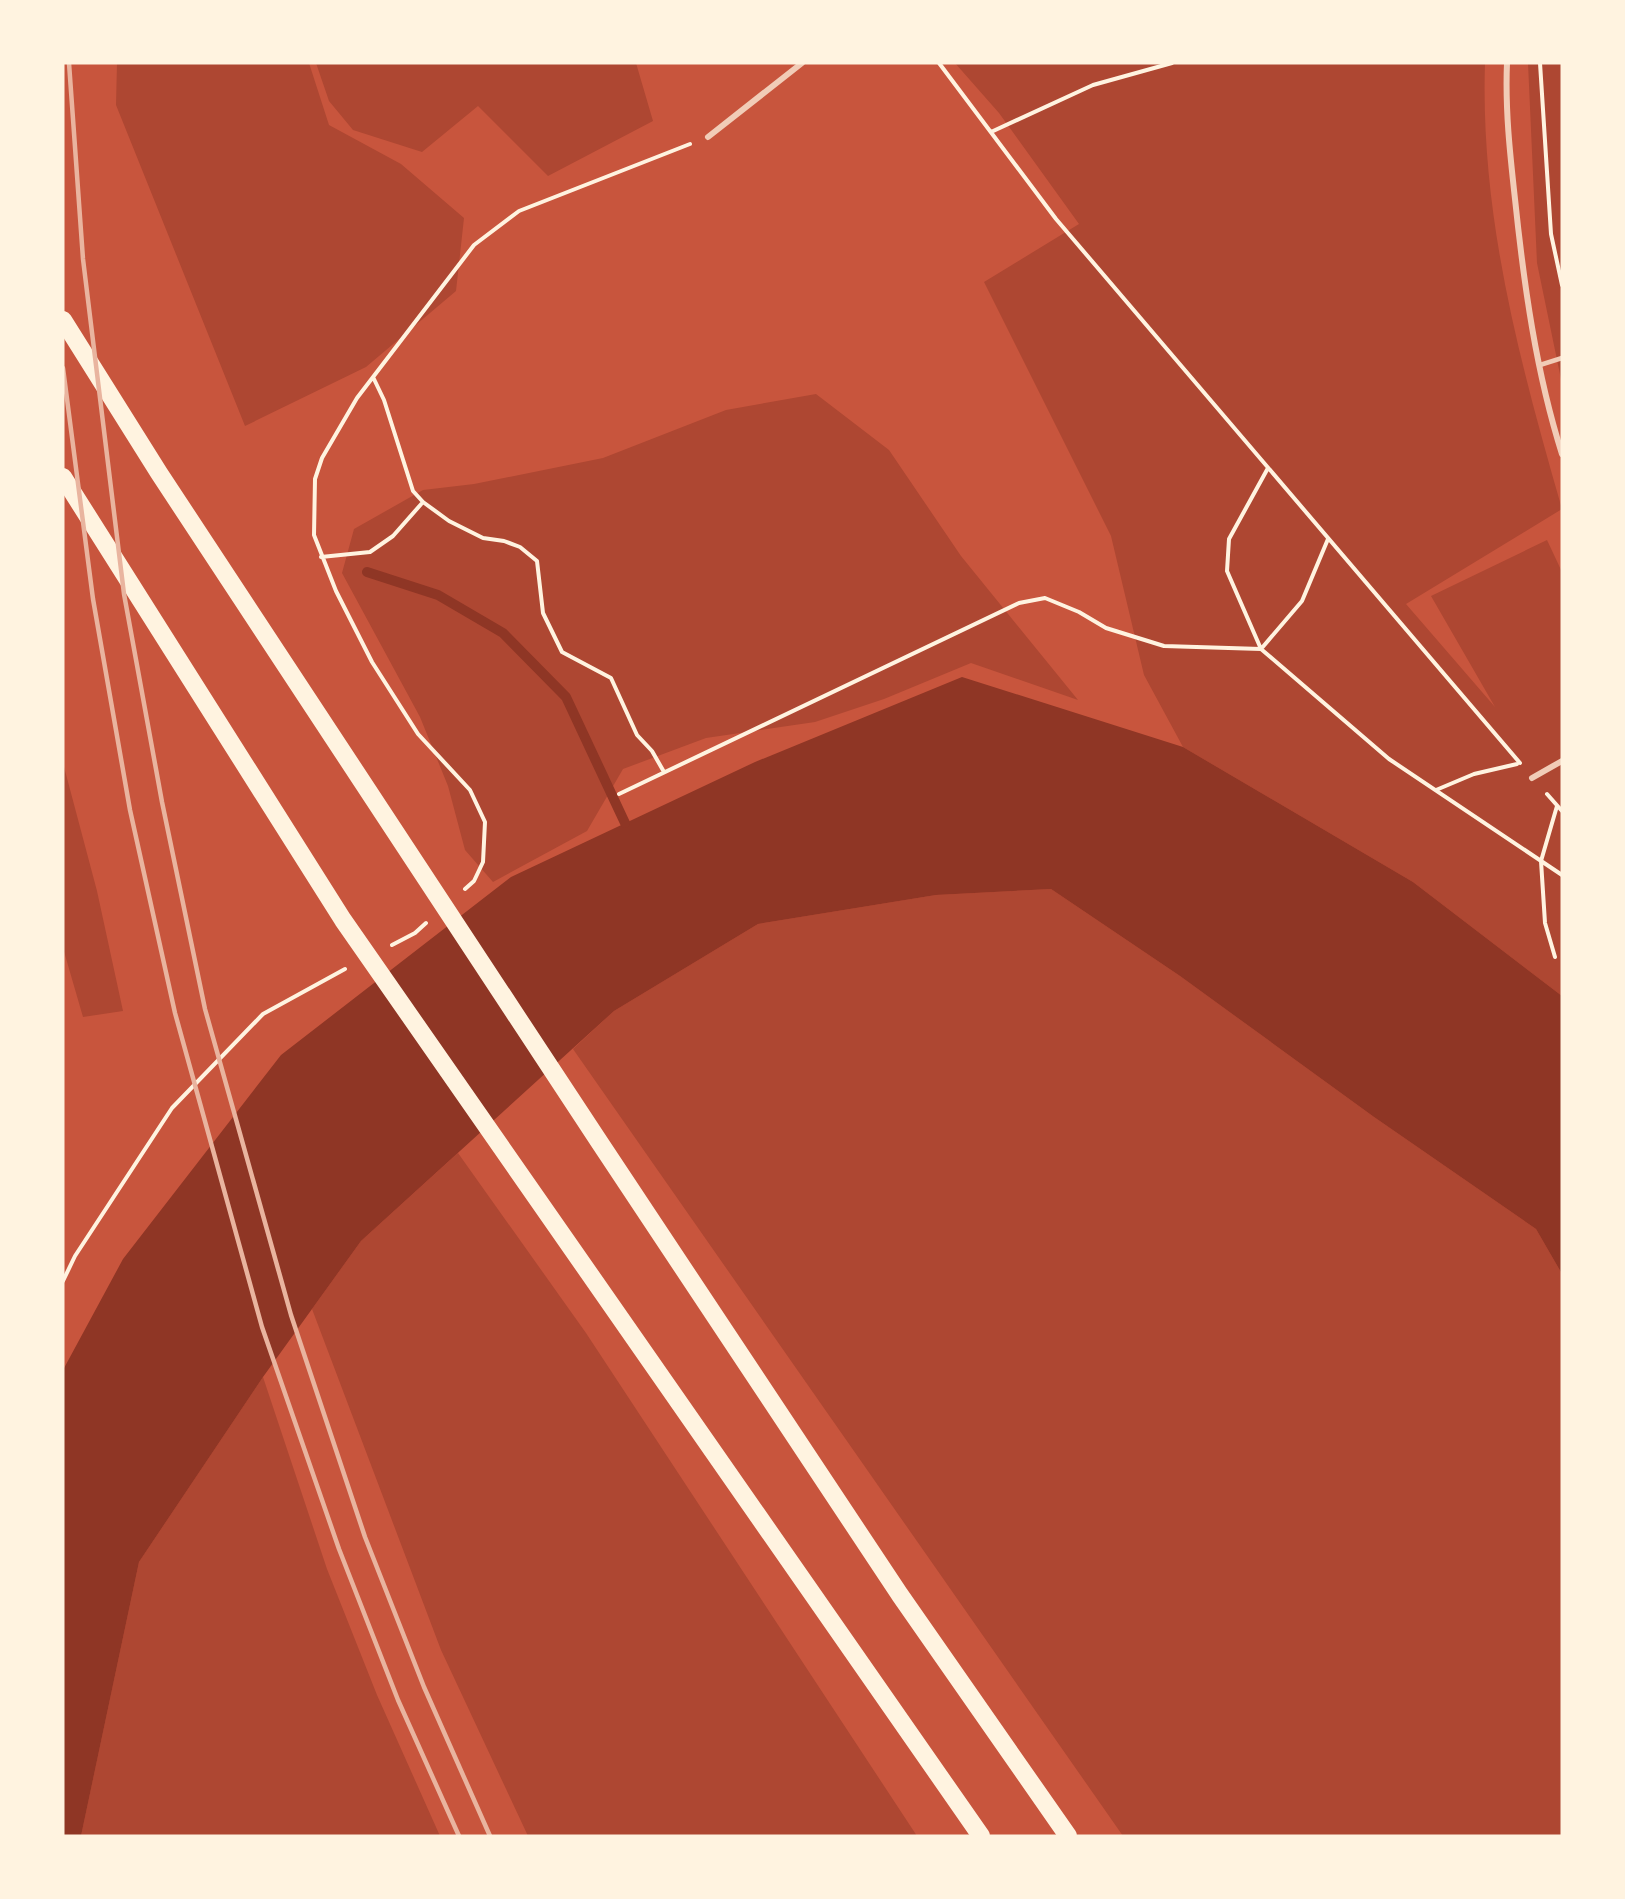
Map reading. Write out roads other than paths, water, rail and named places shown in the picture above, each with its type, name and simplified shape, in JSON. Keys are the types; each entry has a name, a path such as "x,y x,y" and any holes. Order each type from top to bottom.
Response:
{"highway":[{"path":"63,320 159,473 893,1585 1068,1836"},
{"path":"63,477 343,920 981,1836"}],"street":[{"path":"708,137 802,63"},
{"path":"1507,63 1505,104 1520,252 1547,406 1562,454"},
{"path":"1532,778 1562,760"}],"lane":[{"path":"1540,365 1562,358"}],"waterway":[{"path":"367,572 438,595 503,633 566,697 625,823"}],"railway":[{"path":"69,63 83,259 124,594 162,802 205,1009 291,1315 365,1537 424,1687 490,1836"},
{"path":"63,368 93,599 130,810 175,1013 262,1327 339,1549 398,1700 459,1836"}]}
